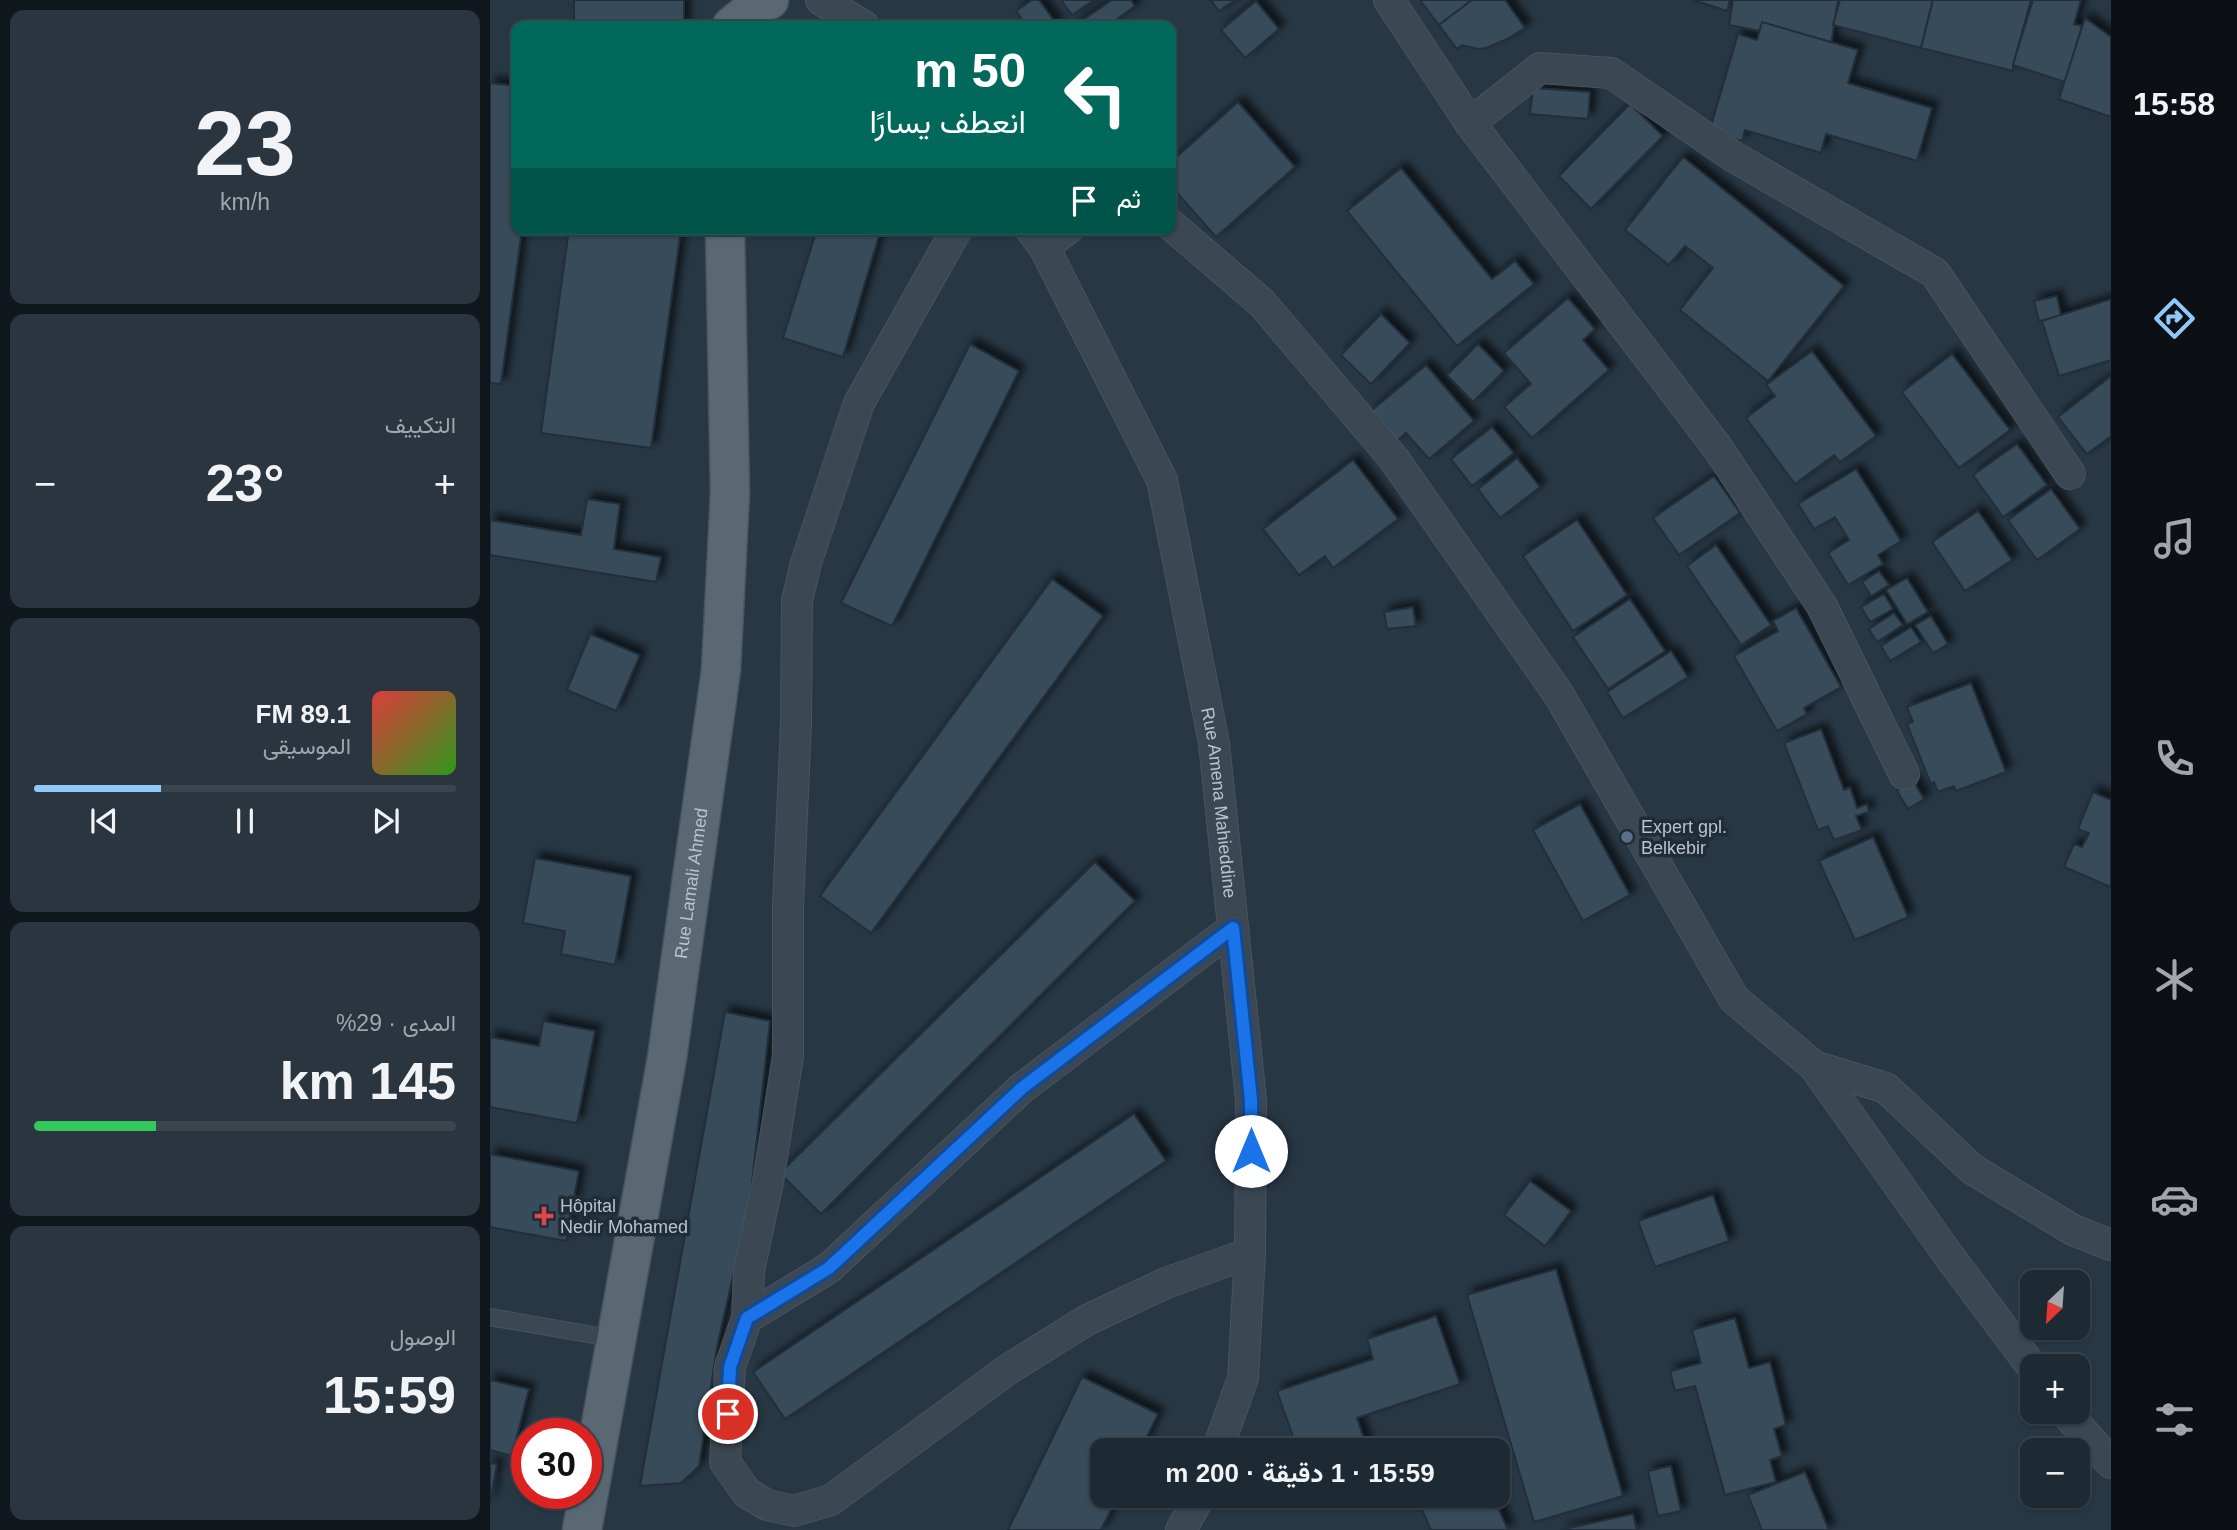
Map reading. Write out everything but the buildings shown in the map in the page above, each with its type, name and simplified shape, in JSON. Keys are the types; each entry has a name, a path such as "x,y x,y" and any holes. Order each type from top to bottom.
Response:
{"main road":[{"path":"721,0 721,21"},
{"path":"738,21 762,2 769,0"},
{"name":"Rue Lamali Ahmed","path":"582,1530 667,1058 720,670 730,493 725,235"}],"street":[{"path":"821,0 856,21"},
{"path":"852,0 867,21"},
{"path":"1389,0 1470,123 1717,447 1822,606 1904,774"},
{"path":"1470,123 1540,68 1611,73 1734,157 1935,273 2070,474"},
{"path":"1176,229 1262,303 1394,459 1559,695 1734,999 1814,1066 2022,1354"},
{"path":"954,235 859,404 806,563 797,601 796,724 788,906 788,1056 768,1182 749,1270 747,1318 730,1367 725,1462 747,1493 767,1505 793,1511 831,1500 1007,1370 1087,1320 1167,1283 1250,1253"},
{"name":"Rue Amena Mahieddine","path":"1037,238 1162,480 1214,743 1251,1100 1250,1253 1243,1378 1222,1438"},
{"path":"747,1318 829,1268 1022,1088 1233,928"},
{"path":"1814,1066 1886,1088 1972,1169 2073,1230 2111,1245"},
{"path":"2074,1424 2111,1463"},
{"path":"1181,1530 1193,1508"}],"lane":[{"path":"490,1317 616,1339"}],"place":[{"name":"Expert gpl. Belkebir","path":"1627,837"},
{"name":"Hôpital Nedir Mohamed","path":"544,1216"}],"route":[{"path":"728,1414 730,1367 747,1318 829,1268 1022,1088 1233,928 1251,1100 1251,1151"}]}
